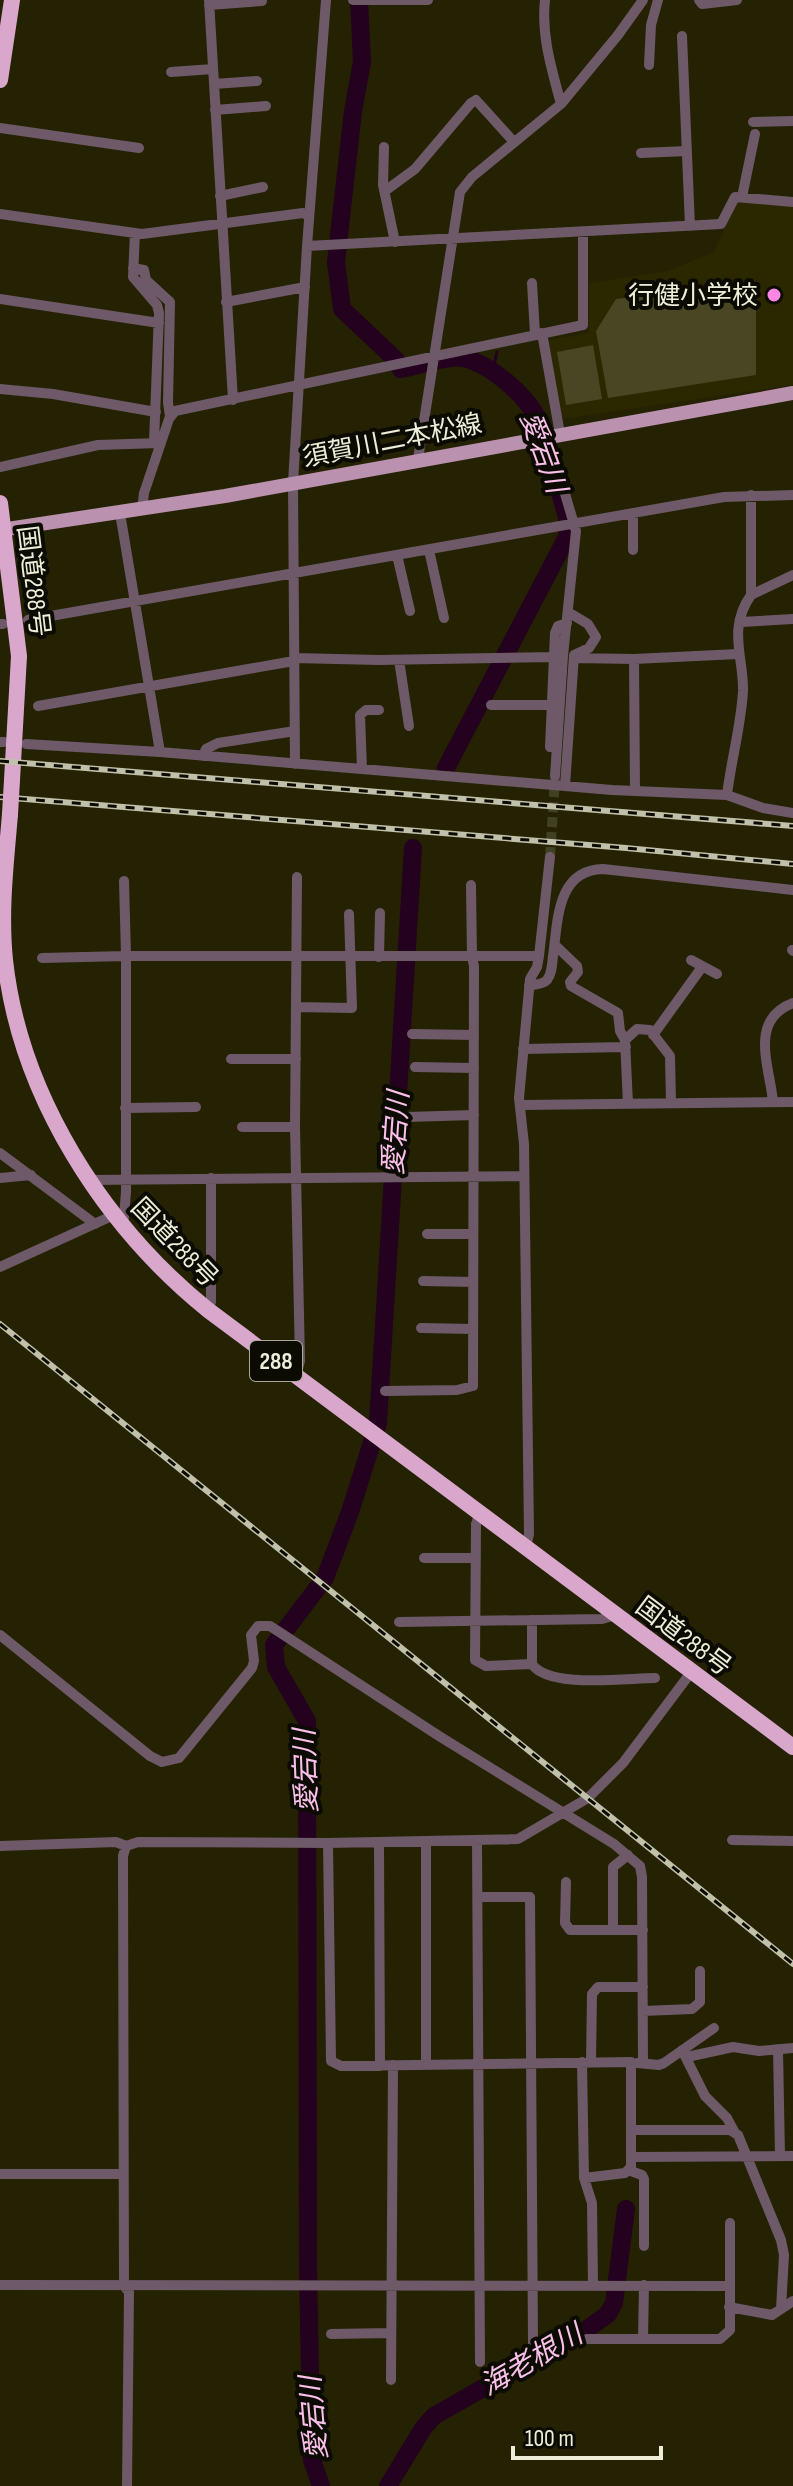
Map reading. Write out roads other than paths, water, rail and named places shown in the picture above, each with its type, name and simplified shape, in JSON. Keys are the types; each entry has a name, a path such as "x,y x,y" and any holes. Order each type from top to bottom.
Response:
{"highway":[{"path":"0,80 12,0"},
{"name":"国道288号","path":"0,503 19,656 3,903 3,961 23,1042 37,1079 54,1119 89,1180 118,1222 154,1263 208,1310 793,1747"}],"main road":[{"name":"須賀川二本松線","path":"2,530 142,510 793,393"}],"street":[{"path":"295,764 293,483 326,0"},
{"path":"353,0 428,0"},
{"path":"418,459 460,192 472,177 561,104 643,0"},
{"path":"649,65 651,25 658,0"},
{"path":"699,0 702,4 737,0"},
{"path":"233,400 209,2 262,1"},
{"path":"543,1 547,53 561,104"},
{"path":"682,36 690,226"},
{"path":"171,72 213,69"},
{"path":"214,84 257,81"},
{"path":"385,191 415,169 476,100 514,142"},
{"path":"215,110 266,106"},
{"path":"742,197 754,128 793,121"},
{"path":"0,128 139,148"},
{"path":"384,147 382,174 395,242"},
{"path":"641,153 687,151"},
{"path":"220,196 263,187"},
{"path":"307,246 721,224 735,197 793,202"},
{"path":"0,214 135,233 303,213 309,216"},
{"path":"135,233 135,283 157,305 159,323 158,442"},
{"path":"142,510 158,442 175,411 585,323 583,233"},
{"path":"133,268 144,270 146,280 170,302 170,416"},
{"path":"532,283 554,435 574,525 575,546 567,618 565,786"},
{"path":"226,302 305,287"},
{"path":"0,299 159,323"},
{"path":"0,389 53,394 156,412"},
{"path":"0,467 98,445 158,442"},
{"path":"727,795 743,687 738,654 741,622 751,595 751,495"},
{"path":"28,620 724,497 793,495"},
{"path":"120,513 160,752"},
{"path":"633,514 633,550"},
{"path":"429,550 444,618"},
{"path":"397,555 410,611"},
{"path":"751,595 793,575"},
{"path":"566,657 591,647 596,637 588,624 567,618"},
{"path":"741,622 793,619"},
{"path":"38,706 294,659 634,659 738,654"},
{"path":"552,780 552,705 566,657"},
{"path":"552,780 566,657"},
{"path":"634,659 635,790"},
{"path":"399,660 409,726"},
{"path":"491,705 552,705"},
{"path":"362,769 360,715 366,710 379,710"},
{"path":"203,756 206,749 218,743 295,731"},
{"path":"26,744 552,780 565,786 727,795 763,808 793,813"},
{"path":"526,1547 529,1534 529,1440 524,1176 519,1098 529,986 539,956 550,857"},
{"path":"529,986 548,979 561,902 568,884 579,875 595,869 793,890"},
{"path":"296,1376 300,1361 295,1127 297,877"},
{"path":"0,1267 95,1224 118,1222 126,1178 124,881"},
{"path":"385,1391 471,1388 474,966 471,885"},
{"path":"379,957 380,913"},
{"path":"296,1007 352,1008 349,914"},
{"path":"555,945 577,966 578,972 570,982 571,986 618,1013 620,1031 626,1044 628,1104"},
{"path":"42,958 539,956"},
{"path":"691,960 717,974"},
{"path":"653,1035 702,967"},
{"path":"773,1102 763,1039 775,1014 793,1003"},
{"path":"626,1044 637,1029 650,1030 670,1056 671,1103"},
{"path":"412,1034 474,1035"},
{"path":"523,1049 626,1044"},
{"path":"231,1059 296,1059"},
{"path":"415,1067 474,1068"},
{"path":"521,1105 793,1102"},
{"path":"125,1108 196,1107"},
{"path":"407,1117 474,1115"},
{"path":"242,1127 295,1127"},
{"path":"0,1153 95,1224"},
{"path":"0,1178 31,1175"},
{"path":"89,1180 524,1176"},
{"path":"208,1310 211,1302 211,1178"},
{"path":"427,1234 473,1234"},
{"path":"423,1281 473,1282"},
{"path":"421,1328 473,1329"},
{"path":"480,1512 476,1524 474,1656 478,1663 486,1666 532,1664"},
{"path":"424,1558 476,1558"},
{"path":"399,1622 602,1619 616,1615"},
{"path":"532,1620 532,1664 542,1675 568,1679 655,1678"},
{"path":"0,1635 150,1756 162,1762 179,1758 252,1668 251,1635 258,1626 270,1626 628,1855 641,1870 643,2063"},
{"path":"0,1846 116,1842 126,1846 138,1842 328,1843 518,1839 588,1798 623,1763 692,1671"},
{"path":"732,1840 793,1841"},
{"path":"426,1841 426,2065"},
{"path":"477,1841 480,2362"},
{"path":"379,1842 380,2066"},
{"path":"328,1843 331,2061 341,2066 587,2062 659,2065 685,2054 733,2047 759,2051 793,2048"},
{"path":"126,1846 123,1870 122,2174 124,2286 129,2292 127,2486"},
{"path":"613,1930 613,1867 628,1855"},
{"path":"566,1882 565,1923 570,1930 643,1930"},
{"path":"478,1897 530,1897 533,2344"},
{"path":"643,2011 692,2009 700,2002 700,1971"},
{"path":"593,2286 592,2203 584,2178 592,1994 598,1987 643,1987"},
{"path":"685,2054 714,2028"},
{"path":"778,2049 780,2156"},
{"path":"685,2054 705,2096 727,2118 748,2157 777,2225 783,2247 781,2309"},
{"path":"584,2178 625,2173 631,2167 631,2062"},
{"path":"391,2380 393,2065"},
{"path":"631,2130 734,2131"},
{"path":"631,2157 793,2156"},
{"path":"628,2170 642,2175 644,2179 644,2246"},
{"path":"0,2174 122,2174"},
{"path":"587,2339 720,2339 730,2330 730,2223"},
{"path":"0,2285 729,2286"},
{"path":"643,2339 644,2285"},
{"path":"729,2307 772,2315 793,2301"},
{"path":"331,2334 391,2333"}],"waterway":[{"name":"愛宕川","path":"359,0 362,62 353,111 336,262 342,309 395,359 401,369 458,357 475,362 509,384 528,404 540,424 567,517 567,537 446,768"},
{"path":"492,374 497,352"},
{"name":"愛宕川","path":"321,2486 312,2460 308,2430 307,1721 276,1667 274,1645 325,1578 378,1423 413,848"},
{"name":"海老根川","path":"388,2486 434,2416 608,2314 614,2303 626,2209"}],"tunnel":[{"path":"550,857 555,778"}],"railway":[{"path":"0,761 793,826"},
{"path":"0,797 793,864"},
{"path":"0,1324 793,1964"}],"place":[{"name":"行健小学校","path":"774,295"}]}
